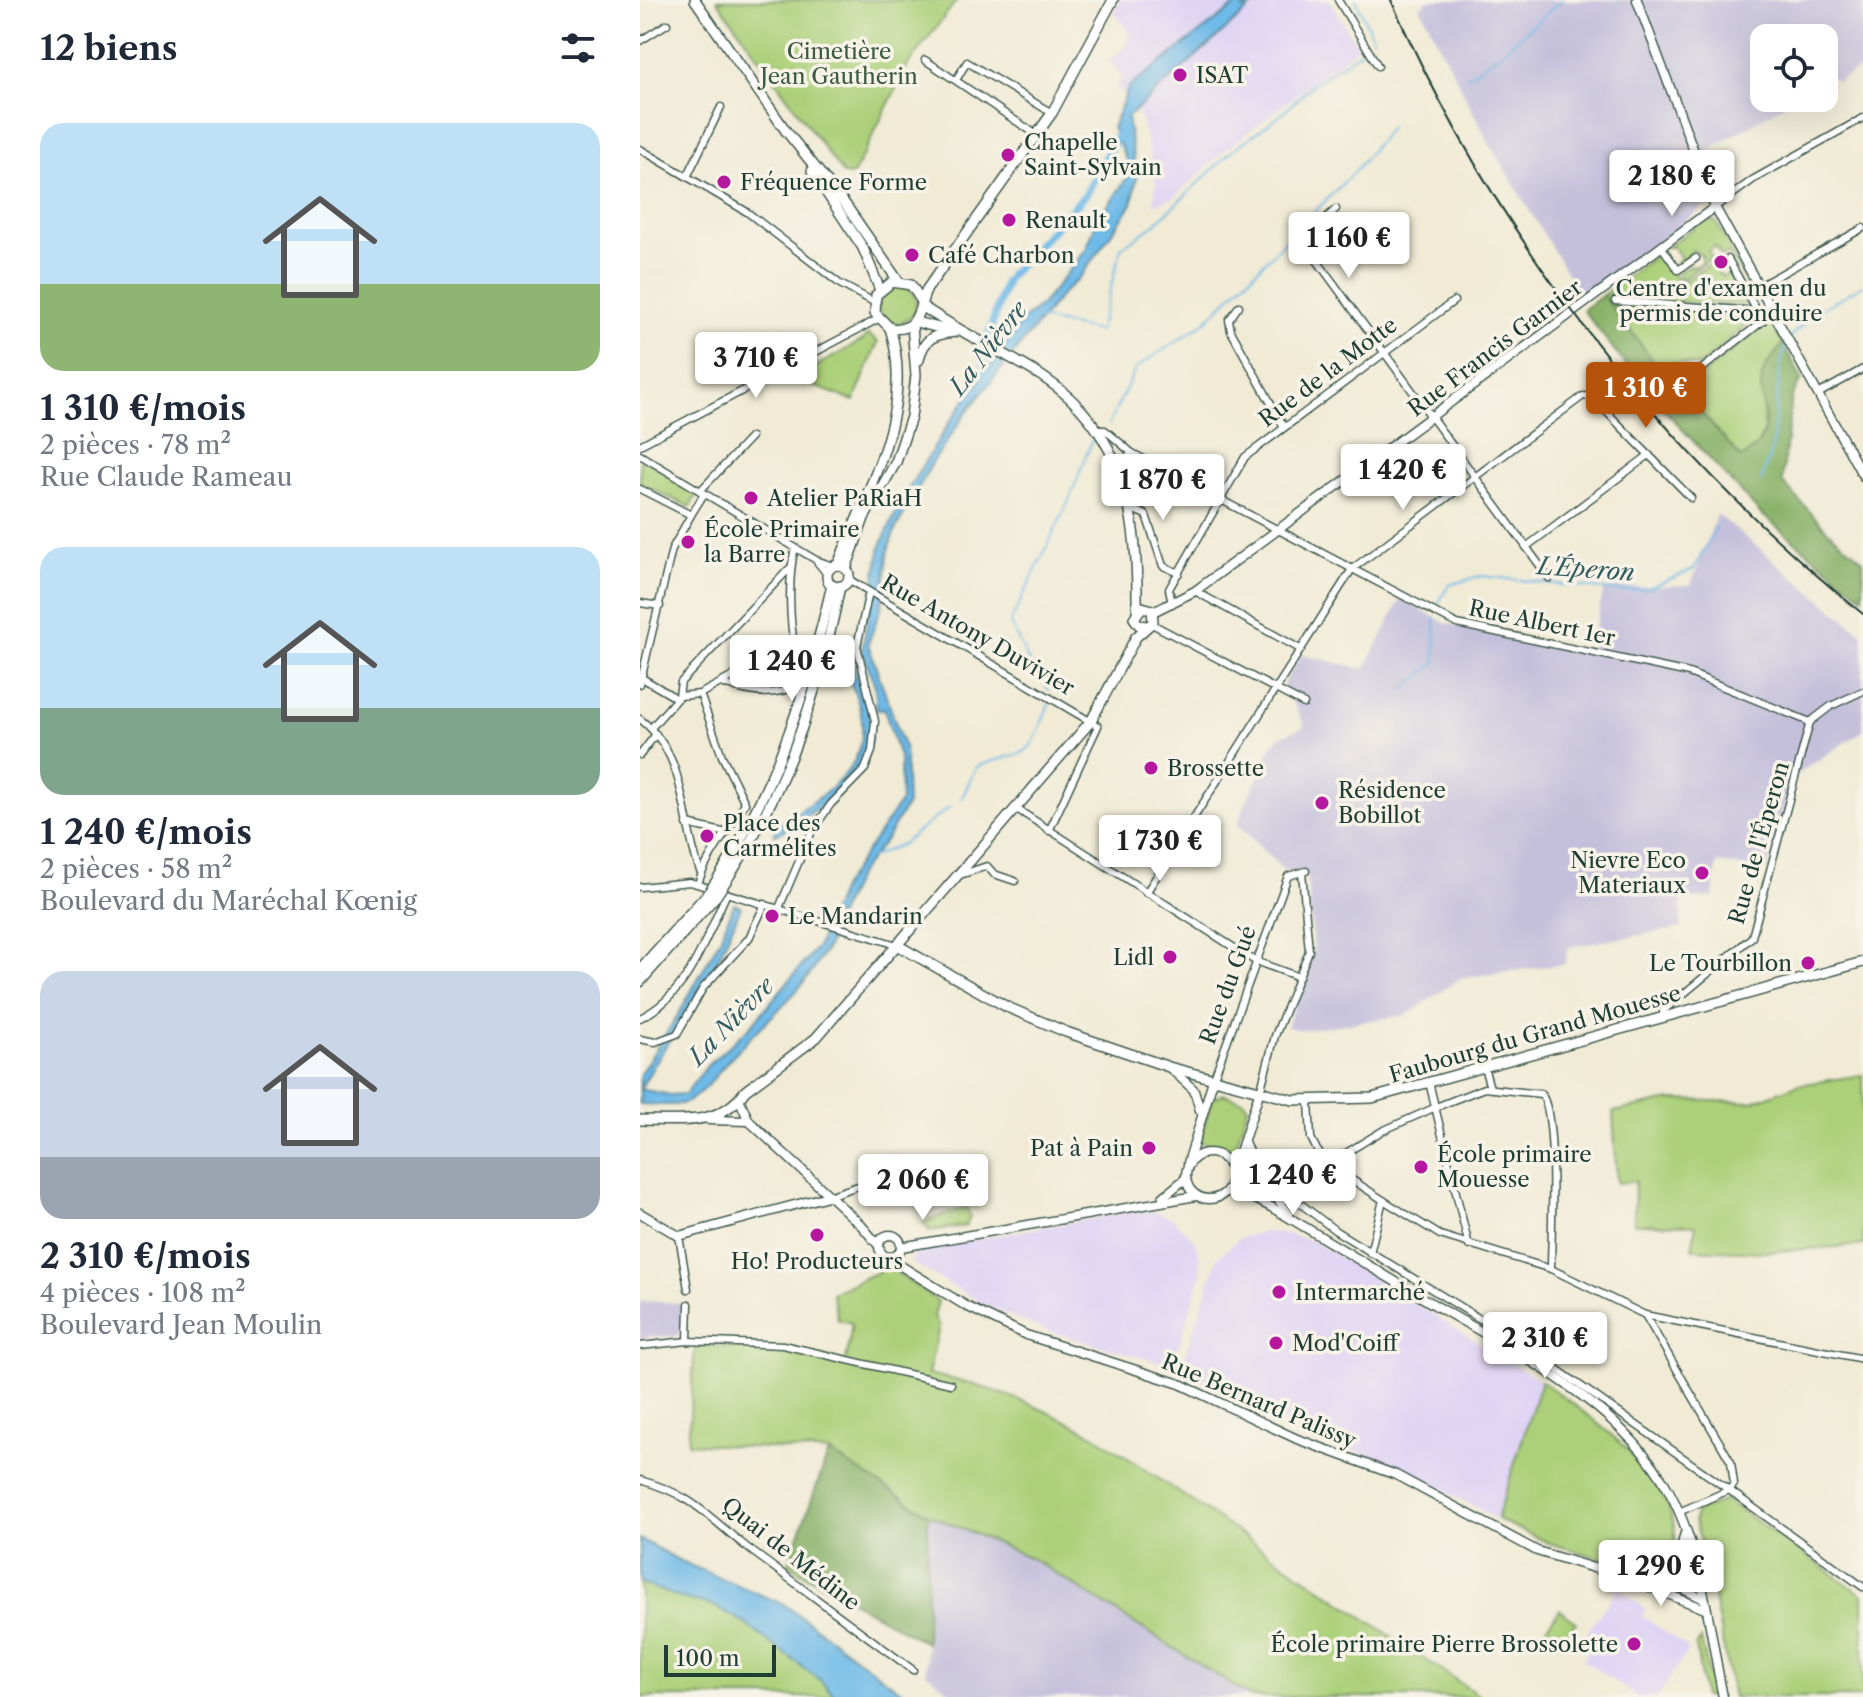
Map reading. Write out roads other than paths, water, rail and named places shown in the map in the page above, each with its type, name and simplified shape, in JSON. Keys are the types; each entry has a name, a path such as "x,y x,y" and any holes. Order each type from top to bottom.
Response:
{"main road":[{"path":"695,0 863,248 880,290"},
{"path":"916,375 914,324 922,303 1052,113 1113,0"},
{"path":"786,131 845,204 899,282"},
{"path":"640,982 725,876 763,801 788,742 838,575 892,426 898,371 890,328 878,319 874,302 880,290 899,282 911,285 925,280 949,260"},
{"path":"911,285 922,303 1046,379 1097,430 1117,467 1132,509 1139,557 1137,610 1119,668"},
{"path":"890,328 914,324 977,339"},
{"path":"838,575 864,518 892,471 906,435 916,375 926,341 937,334 955,332"},
{"path":"640,1120 709,1120 740,1101 745,1091 816,1038 1091,721 1136,637 1150,625 1151,609 1138,578"},
{"path":"1137,610 1151,609"},
{"path":"1135,621 1150,625"},
{"path":"640,969 712,894"},
{"name":"Faubourg du Grand Mouesse","path":"897,945 1007,1007 1066,1032 1213,1080 1259,1093 1309,1101 1372,1098 1863,962"}],"street":[{"path":"1338,0 1378,66"},
{"path":"1637,0 1715,207 1863,476"},
{"path":"640,41 667,24"},
{"path":"925,60 1037,135"},
{"path":"956,80 967,62 1052,113"},
{"path":"688,175 721,107"},
{"name":"Rue Francis Garnier","path":"1151,609 1173,604 1195,591 1754,179 1863,118"},
{"path":"640,149 747,212 840,284 874,302"},
{"path":"1336,209 1302,240 1549,578"},
{"path":"1747,293 1863,228"},
{"path":"1661,246 1678,270 1696,258"},
{"path":"1685,382 1763,321 1728,259"},
{"name":"Rue de la Motte","path":"1173,604 1169,591 1245,457 1454,301"},
{"path":"1615,301 1757,311"},
{"path":"1239,306 1229,320 1231,331 1284,427"},
{"path":"640,445 859,326 878,319"},
{"path":"1818,394 1863,369"},
{"path":"1146,893 1352,569 1586,395 1691,498"},
{"name":"Rue Albert 1er","path":"1097,430 1105,430 1132,453 1457,624 1689,673 1810,722"},
{"path":"751,437 702,492 672,549 641,681 678,697 700,694 724,684 748,668 796,651"},
{"path":"1117,467 1132,453"},
{"name":"Rue Antony Duvivier","path":"640,455 838,575 1091,721"},
{"path":"1526,547 1649,455"},
{"path":"640,489 691,515"},
{"path":"1132,509 1146,515 1163,566 1179,573"},
{"path":"724,684 747,693 793,688 799,684 802,668 796,651 789,569 795,548"},
{"path":"640,755 678,697 681,682 789,569"},
{"path":"1195,591 1300,649"},
{"path":"779,908 812,831 831,804 865,769 872,751 875,721 857,646 869,592"},
{"path":"640,603 660,606"},
{"path":"1150,625 1304,704"},
{"path":"1810,722 1831,706 1863,691"},
{"path":"700,694 722,756 745,803 700,871"},
{"path":"640,719 654,731 676,766 700,871 698,884"},
{"path":"1049,831 1098,731 1098,726 1091,721"},
{"name":"Rue de l'Éperon","path":"1663,1017 1663,1011 1752,937 1810,722"},
{"path":"1015,808 1255,961 1299,977 1275,1036 1227,1192"},
{"path":"687,824 727,833"},
{"path":"956,876 987,866 994,874 1015,881"},
{"name":"Rue du Gué","path":"1213,1080 1288,876 1304,872 1309,951 1299,977"},
{"path":"640,887 676,882 698,884 897,945"},
{"path":"640,1018 665,1002 691,971 727,893"},
{"path":"640,1039 655,1042 675,1035 703,988 749,938 765,904"},
{"path":"1675,1001 1681,1012"},
{"path":"1169,1067 1194,1090 1201,1115"},
{"path":"1484,1067 1490,1088 1541,1094 1546,1099 1552,1138 1551,1269"},
{"path":"1196,1196 1186,1175 1213,1080"},
{"path":"1429,1082 1469,1246"},
{"name":"Faubourg du Grand Mouesse","path":"1370,1253 1297,1201 1294,1194 1328,1164 1382,1131 1490,1088"},
{"path":"740,1101 749,1121 814,1183 861,1225 885,1236 897,1250 949,1236 1147,1202 1196,1196 1209,1200 1227,1192 1242,1192 1495,1341 1588,1402 1653,1466 1685,1528 1704,1599 1723,1697"},
{"path":"1309,1101 1311,1138 1328,1164 1440,1235 1551,1269 1645,1315 1863,1359"},
{"path":"709,1120 749,1121"},
{"path":"1244,1143 1258,1173 1295,1221"},
{"path":"1147,1202 1174,1191 1194,1159 1207,1153 1222,1156 1233,1176 1271,1207"},
{"path":"640,1213 679,1236 828,1196 921,1165 944,1186"},
{"path":"807,1201 814,1183"},
{"path":"1383,1200 1370,1253 1521,1344 1863,1587"},
{"name":"Rue Bernard Palissy","path":"861,1225 879,1246 897,1250 920,1279 1026,1335 1180,1384 1297,1439 1396,1475 1537,1551 1627,1578 1705,1609"},
{"path":"679,1236 688,1289"},
{"path":"879,1246 885,1236"},
{"path":"688,1341 689,1304"},
{"path":"1645,1315 1731,1462 1734,1482 1729,1490 1679,1512"},
{"path":"640,1346 688,1341 783,1345 951,1384"},
{"name":"Quai de Médine","path":"640,1480 667,1488 697,1503 745,1546 913,1670"},
{"path":"1654,1580 1677,1563 1685,1528"},
{"name":"Rue Bernard Palissy","path":"1627,1578 1674,1585 1704,1599"}],"water":[{"name":"La Nièvre","path":"1245,0 1259,0 1127,118 1137,177 1132,204 1081,276 1061,295 968,410 931,465 896,528 889,547 882,605 868,644 905,750 907,804 887,838 857,876 838,917 830,915 842,887 901,801 900,760 884,708 877,710 875,686 862,650 881,545 903,497 951,420 1024,319 1042,304 1086,250 1096,223 1127,178 1126,159 1112,128 1129,87 1239,3 1244,9 1249,5"},
{"path":"849,635 854,636 854,669 869,713 871,735 866,754 844,787 775,836 774,827 830,789 855,760 861,742 862,721 843,661"},
{"path":"734,904 741,907 718,959 640,1089 640,1074 681,1010 720,939"},
{"path":"824,930 834,933 802,984 696,1096 679,1104 640,1104 640,1089 670,1095 685,1094 708,1065 750,1027 818,946"},
{"path":"640,1539 682,1562 785,1605 909,1697 836,1697 819,1679 740,1620 712,1605 643,1584 640,1581"}],"waterway":[{"path":"1356,0 1373,39"},
{"path":"1467,77 1503,51 1562,0"},
{"path":"1040,319 1099,331 1121,248 1155,224 1232,151 1282,114 1313,84 1361,51"},
{"path":"1109,424 1136,368 1204,323 1355,171 1390,127"},
{"path":"1010,275 1086,194 1119,132"},
{"path":"988,337 1006,281"},
{"name":"L'Éperon","path":"1790,337 1813,314 1863,285"},
{"name":"L'Éperon","path":"1761,481 1772,448 1781,362 1787,342"},
{"path":"984,357 985,383"},
{"path":"1049,690 1032,668 1010,623 1068,503 1093,438"},
{"name":"L'Éperon","path":"1438,604 1449,585 1481,576 1621,591 1649,588 1694,569 1716,527"},
{"name":"L'Éperon","path":"1403,690 1436,662 1435,618"},
{"path":"962,798 976,767 1018,754 1031,746 1049,704"},
{"path":"872,857 902,844 951,806"}],"railway":[{"path":"1391,0 1433,88 1481,174 1533,256 1591,335 1652,411 1719,482 1789,550 1863,614"}],"place":[{"name":"ISAT","path":"1180,75"},
{"name":"Chapelle Saint-Sylvain","path":"1008,155"},
{"name":"Fréquence Forme","path":"724,182"},
{"name":"Renault","path":"1009,220"},
{"name":"Café Charbon","path":"912,255"},
{"name":"Centre d'examen du permis de conduire","path":"1721,262"},
{"name":"Atelier PaRiaH","path":"751,498"},
{"name":"École Primaire la Barre","path":"688,542"},
{"name":"Brossette","path":"1151,768"},
{"name":"Résidence Bobillot","path":"1322,803"},
{"name":"Place des Carmélites","path":"707,836"},
{"name":"Nievre Eco Materiaux","path":"1702,873"},
{"name":"Le Mandarin","path":"772,916"},
{"name":"Lidl","path":"1170,957"},
{"name":"Le Tourbillon","path":"1808,963"},
{"name":"Pat à Pain","path":"1149,1148"},
{"name":"École primaire Mouesse","path":"1421,1167"},
{"name":"Ho! Producteurs","path":"817,1235"},
{"name":"Intermarché","path":"1279,1292"},
{"name":"Mod'Coiff","path":"1276,1343"},
{"name":"École primaire Pierre Brossolette","path":"1634,1644"}],"park label":[{"name":"Cimetière Jean Gautherin","path":"839,64"}]}
